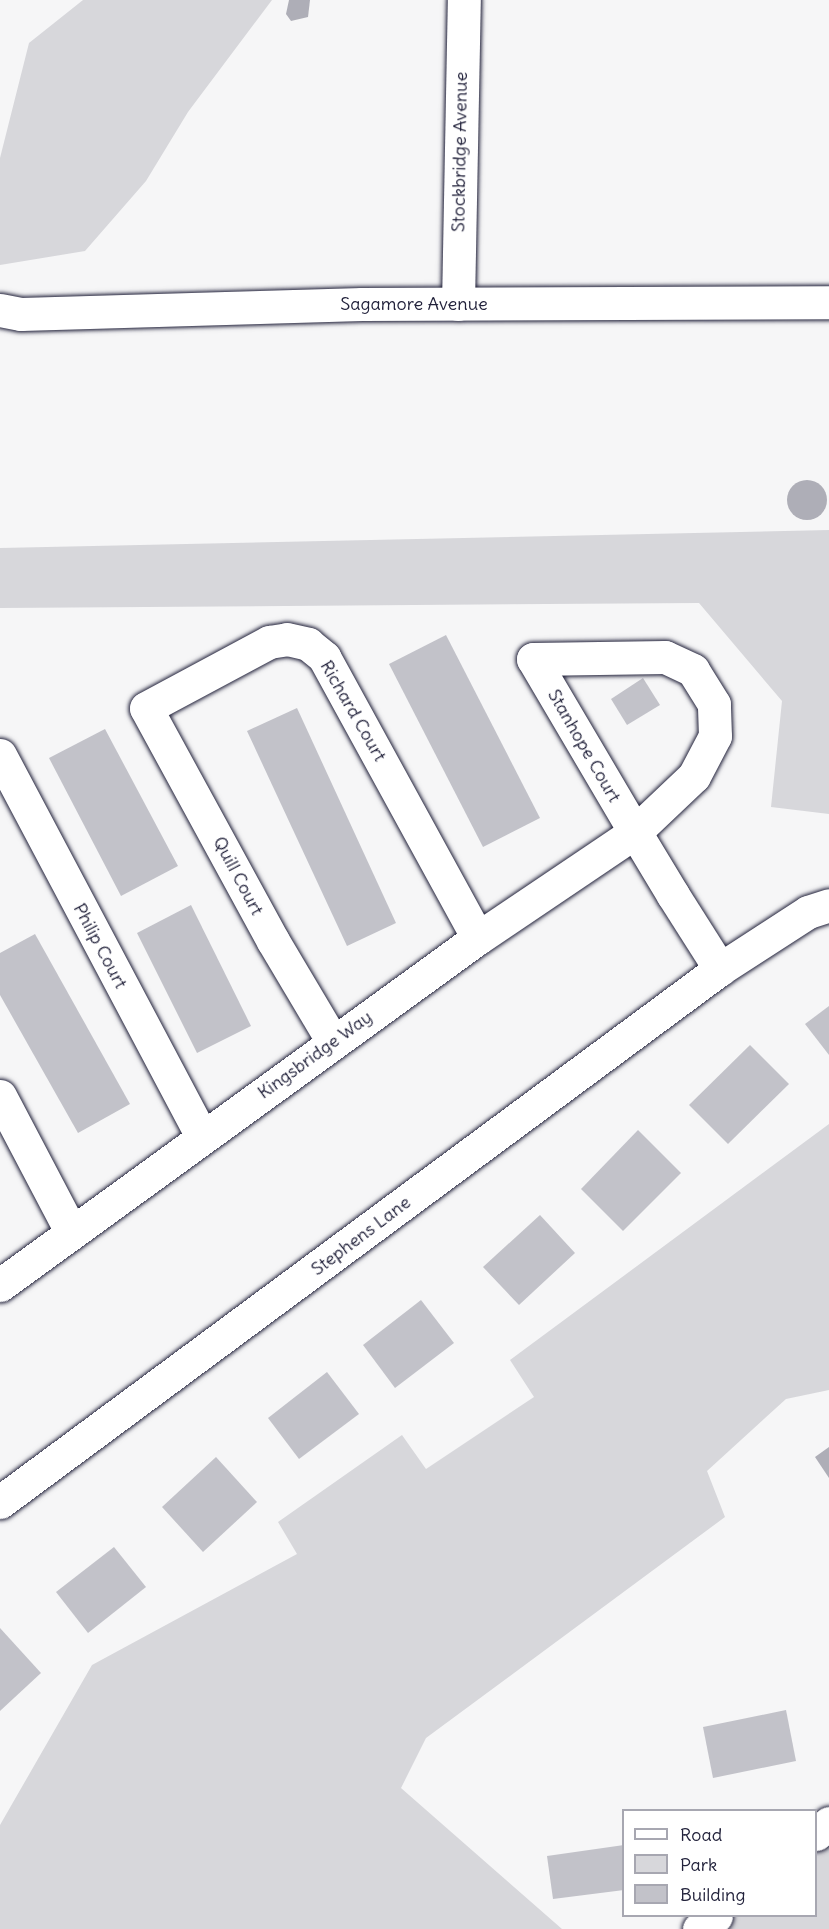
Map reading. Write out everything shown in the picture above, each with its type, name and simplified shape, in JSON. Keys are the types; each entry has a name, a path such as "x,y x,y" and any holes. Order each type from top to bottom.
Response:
{"street":[{"name":"Stockbridge Avenue","path":"458,304 464,0"},
{"name":"Sagamore Avenue","path":"0,310 21,314 458,304 829,302"},
{"name":"Richard Court","path":"146,708 269,642 287,639 308,644 324,657 478,938"},
{"name":"Kingsbridge Way","path":"0,1285 71,1231 478,938 635,832 694,776 715,736 714,704 693,670 665,657 533,659"},
{"name":"Stanhope Court","path":"533,659 635,832"},
{"name":"Quill Court","path":"146,708 273,941 333,1042"},
{"name":"Philip Court","path":"0,755 202,1136"},
{"path":"635,832 720,969"},
{"name":"Stephens Lane","path":"0,1502 720,969 808,912 829,905"},
{"path":"0,1096 71,1231"},
{"path":"817,1833 829,1823"},
{"path":"699,1929 715,1917"}],"green space":[{"path":"83,0 272,0 188,112 146,181 85,251 0,265 0,158 29,43"},
{"path":"829,530 829,814 771,807 782,701 699,603 0,608 0,548"},
{"path":"829,1124 829,1390 786,1399 707,1471 725,1517 426,1738 401,1788 562,1929 0,1929 0,1825 92,1665 297,1554 278,1522 402,1435 426,1469 534,1397 510,1360"},
{"path":"829,1841 829,1929 719,1929 733,1917 817,1917 817,1844"}],"shaded area":[{"path":"289,0 310,0 308,17 291,21 286,14"},
{"path":"807,480 821,486 827,500 821,514 807,520 793,514 787,500 793,486"},
{"path":"829,1447 829,1478 815,1457"}],"building":[{"path":"446,635 540,818 483,847 389,664"},
{"path":"643,678 660,705 627,725 611,699"},
{"path":"297,708 396,923 347,946 247,731"},
{"path":"105,729 178,866 121,896 49,758"},
{"path":"191,905 251,1026 197,1053 137,933"},
{"path":"35,934 130,1104 78,1133 0,995 0,953"},
{"path":"829,1006 829,1055 805,1024"},
{"path":"750,1045 789,1084 728,1144 689,1105"},
{"path":"638,1130 681,1173 623,1231 581,1189"},
{"path":"540,1215 575,1253 519,1305 483,1267"},
{"path":"421,1300 454,1343 395,1388 363,1345"},
{"path":"327,1372 359,1414 299,1459 268,1418"},
{"path":"216,1457 257,1502 203,1552 162,1507"},
{"path":"114,1547 146,1587 88,1633 56,1592"},
{"path":"0,1628 41,1673 0,1711"},
{"path":"786,1710 796,1761 713,1778 703,1727"},
{"path":"622,1845 622,1890 553,1899 547,1856"}]}
